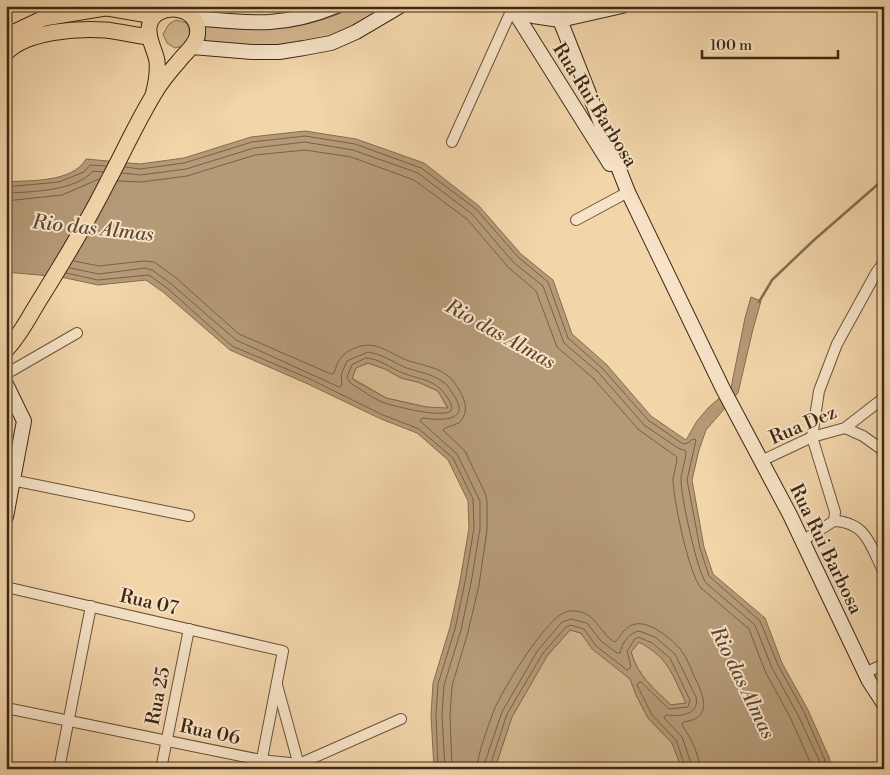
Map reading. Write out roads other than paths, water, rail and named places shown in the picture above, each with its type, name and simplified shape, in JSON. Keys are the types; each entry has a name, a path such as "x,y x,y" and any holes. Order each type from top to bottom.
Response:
{"main road":[{"path":"6,36 44,18 100,7 138,10 154,16"},
{"path":"6,350 62,264 95,206 152,97 196,38 197,28 194,18 187,11 179,7 169,7 160,10 148,26 156,60 157,78 152,97"},
{"path":"6,53 26,40 57,31 105,30 150,40 158,51 166,55 176,56 189,49"}],"street":[{"path":"194,18 275,23 312,15 336,6"},
{"path":"189,49 279,52 304,48 331,42 356,32 400,6"},
{"path":"452,142 509,7 533,16 622,6"},
{"name":"Rua Rui Barbosa","path":"509,7 628,192"},
{"name":"Rua Rui Barbosa","path":"560,13 628,192 723,390 802,541 865,673 884,704"},
{"path":"576,220 628,192"},
{"path":"884,262 880,275 837,344 819,391 812,437 834,516 862,529 884,573"},
{"path":"6,374 77,333"},
{"path":"6,384 24,421 10,479 6,517"},
{"name":"Rua Dez","path":"761,461 812,437 845,428 883,399"},
{"path":"845,428 863,436 884,451"},
{"path":"10,479 189,516"},
{"path":"802,541 834,516"},
{"name":"Rua 07","path":"6,587 283,651 277,682"},
{"path":"59,769 91,606"},
{"name":"Rua 25","path":"161,769 189,629"},
{"path":"865,673 884,664"},
{"path":"261,764 277,682"},
{"path":"277,682 299,766"},
{"name":"Rua 06","path":"6,708 167,741 261,764 299,766 401,719"}],"water":[{"name":"Rio das Almas","path":"305,131 356,139 424,163 479,206 521,254 553,280 572,334 606,364 651,416 686,440 697,421 709,407 731,388 751,297 761,301 738,393 706,430 692,480 704,547 713,574 765,618 782,663 808,710 829,757 832,769 682,769 672,743 648,718 630,679 592,649 581,633 570,630 547,656 512,717 496,769 434,769 431,715 433,683 450,627 469,528 468,501 448,460 417,433 381,419 230,350 163,292 146,280 98,285 61,277 6,272 6,182 50,179 61,176 80,167 86,159 140,164 184,158 251,137","holes":["368,363 385,369 401,378 418,382 438,391 448,408 426,407 386,398 352,379 356,368","639,642 657,654 669,668 686,703 671,705 642,675 631,652"]}],"waterway":[{"path":"759,302 772,280 814,240 884,179"}]}
